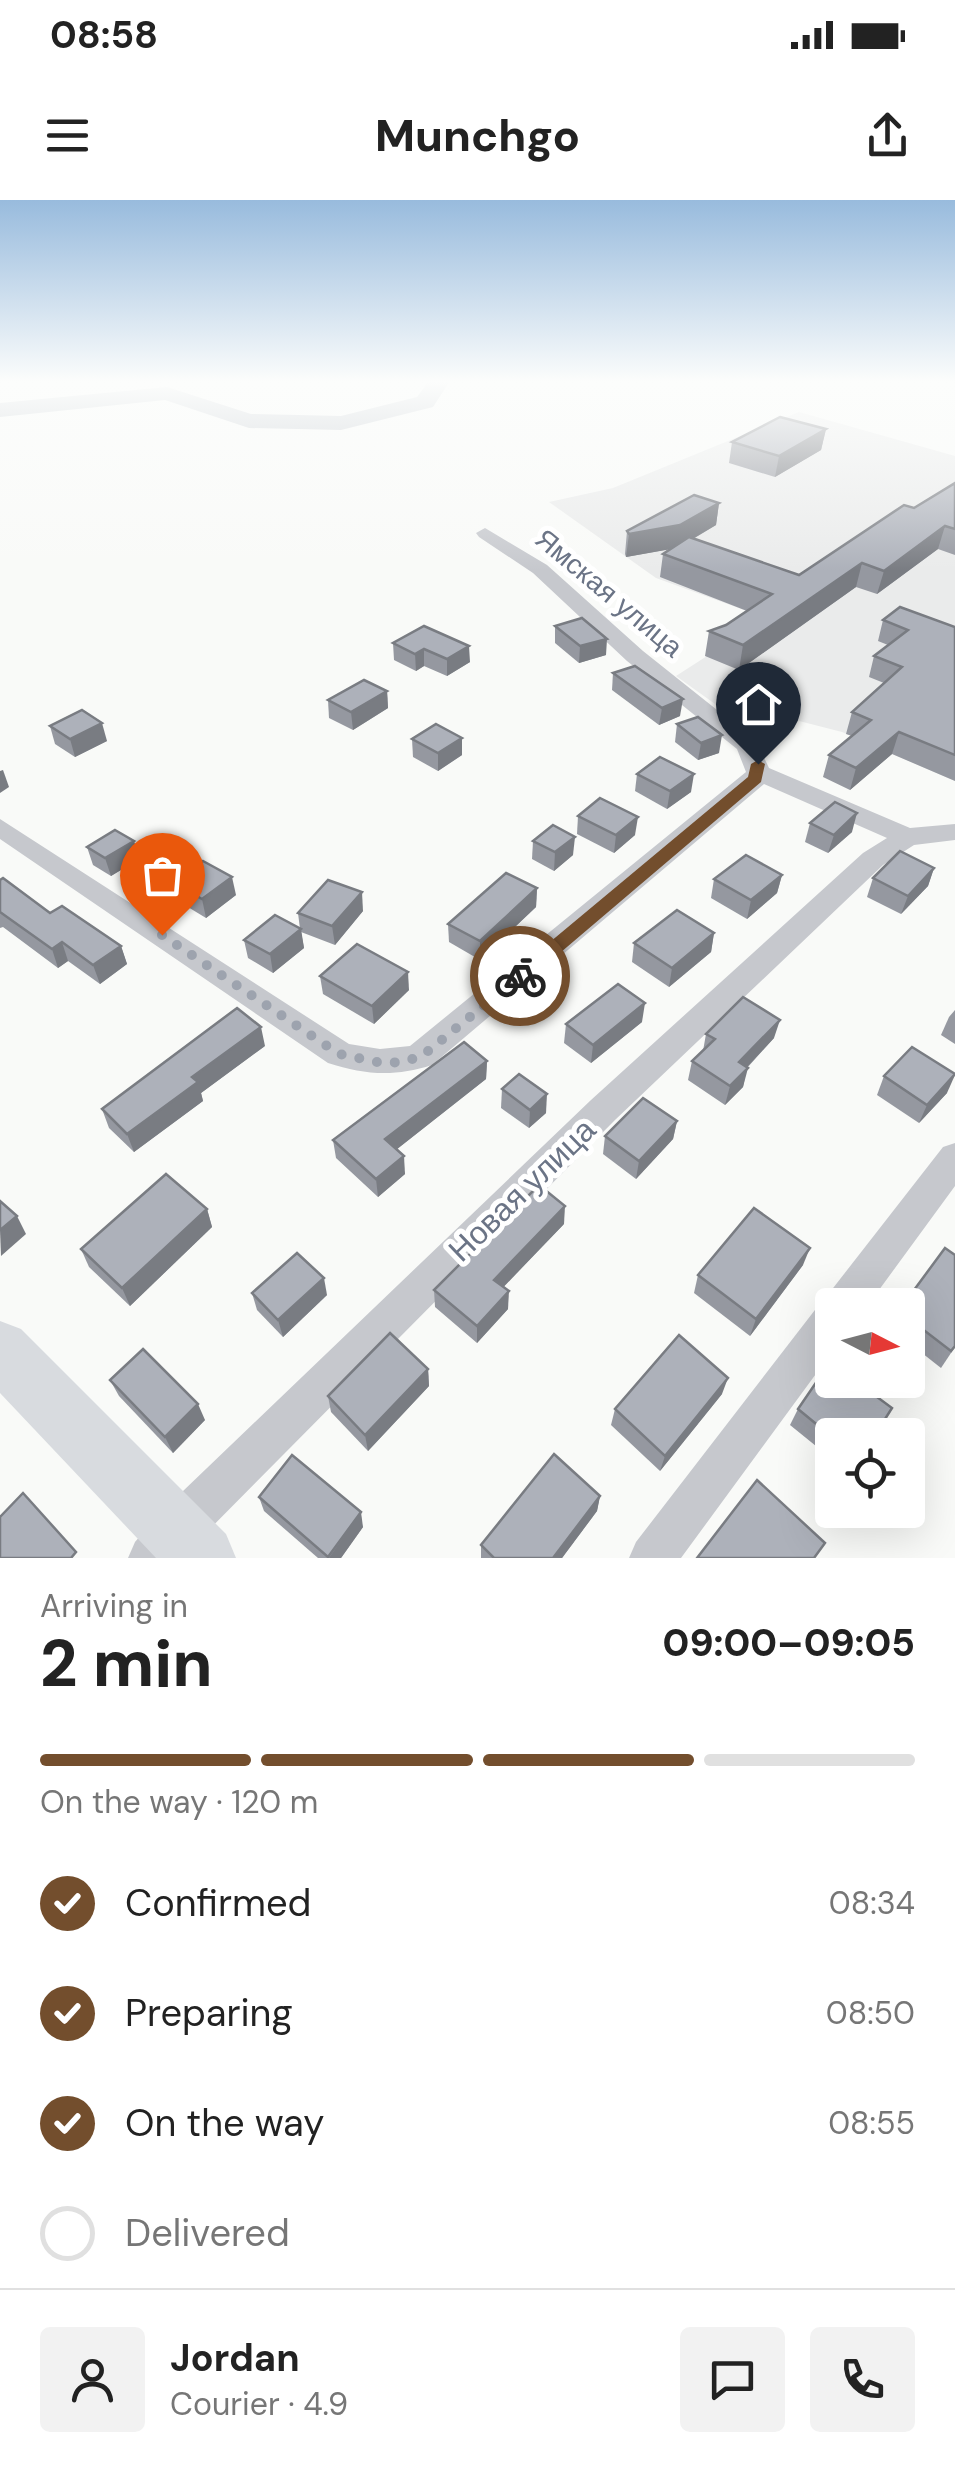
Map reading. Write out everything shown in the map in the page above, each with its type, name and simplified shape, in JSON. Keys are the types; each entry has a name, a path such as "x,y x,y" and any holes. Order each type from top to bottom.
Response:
{"street":[{"name":"Ямская улица","path":"485,533 540,569 635,656 748,746 758,772"},
{"path":"0,827 339,1054 382,1063 422,1056 756,779 758,772 907,837 955,832"},
{"name":"Новая улица","path":"175,1549 603,1110 872,859 907,837"},
{"path":"857,1288 955,1158"},
{"path":"652,1558 815,1342"},
{"path":"0,1350 175,1549"}],"shaded area":[{"path":"720,444 914,444 955,456 955,781 842,732 764,712 752,721 729,714 676,676 766,618 656,578 549,502 613,488"}],"building":[{"path":"740,444 799,444 779,456"},
{"path":"955,483 955,529 945,526 884,571 862,563 743,645 709,631 726,625 772,594 663,554 689,537 799,575 904,505 914,508"},
{"path":"694,495 719,503 680,525 629,534 627,531"},
{"path":"900,607 955,627 955,755 899,732 856,768 829,755 871,720 852,712 902,667 874,656 908,630 883,620"},
{"path":"582,618 607,639 580,646 555,626"},
{"path":"424,626 469,646 447,659 424,649 415,654 393,643"},
{"path":"635,666 683,699 662,708 613,673"},
{"path":"364,680 387,691 351,712 328,700"},
{"path":"82,710 102,723 70,739 50,726"},
{"path":"698,717 722,735 701,743 677,724"},
{"path":"436,724 462,738 438,753 412,739"},
{"path":"660,757 694,774 670,791 637,774"},
{"path":"600,798 638,817 616,835 578,816"},
{"path":"835,802 857,813 834,835 810,823"},
{"path":"553,825 575,837 555,852 533,841"},
{"path":"115,830 134,841 105,858 87,847"},
{"path":"900,851 934,868 908,896 873,878"},
{"path":"746,855 782,875 751,900 714,879"},
{"path":"203,861 232,877 202,899 173,882"},
{"path":"506,873 537,888 480,941 448,924"},
{"path":"3,878 50,913 62,906 121,946 93,965 62,942 52,949 0,912"},
{"path":"328,880 362,892 332,926 298,913"},
{"path":"677,910 714,933 672,968 634,943"},
{"path":"275,915 301,929 270,954 244,940"},
{"path":"357,944 408,972 372,1006 320,976"},
{"path":"618,984 645,1003 593,1045 566,1024"},
{"path":"743,997 780,1020 739,1062 748,1068 730,1086 692,1061 715,1039 706,1034"},
{"path":"237,1008 261,1027 192,1077 198,1082 127,1134 102,1109"},
{"path":"464,1042 487,1061 385,1139 404,1156 376,1179 333,1140"},
{"path":"912,1047 955,1074 927,1105 884,1076"},
{"path":"519,1074 547,1094 530,1110 502,1089"},
{"path":"643,1098 677,1121 639,1161 605,1136"},
{"path":"166,1174 207,1209 122,1288 81,1249"},
{"path":"539,1185 565,1206 494,1280 509,1291 477,1326 434,1290"},
{"path":"0,1201 17,1216 0,1230"},
{"path":"754,1208 810,1248 756,1319 698,1275"},
{"path":"945,1248 955,1255 955,1346 951,1351 925,1331 925,1288 916,1288"},
{"path":"297,1253 324,1278 278,1320 252,1293"},
{"path":"390,1333 428,1369 365,1435 328,1396"},
{"path":"679,1335 728,1378 665,1456 615,1409"},
{"path":"143,1349 198,1404 165,1437 110,1380"},
{"path":"815,1384 815,1398 878,1398 892,1408 886,1418 815,1418 815,1423 798,1409"},
{"path":"554,1454 600,1496 553,1558 494,1558 481,1545"},
{"path":"292,1455 361,1512 328,1557 259,1497"},
{"path":"757,1480 825,1543 814,1558 697,1558"},
{"path":"23,1493 76,1552 71,1558 0,1558 0,1517"}],"way so far":[{"path":"162,935 339,1054 382,1063 422,1056 520,976"}],"route":[{"path":"520,976 756,779 758,764"}]}
